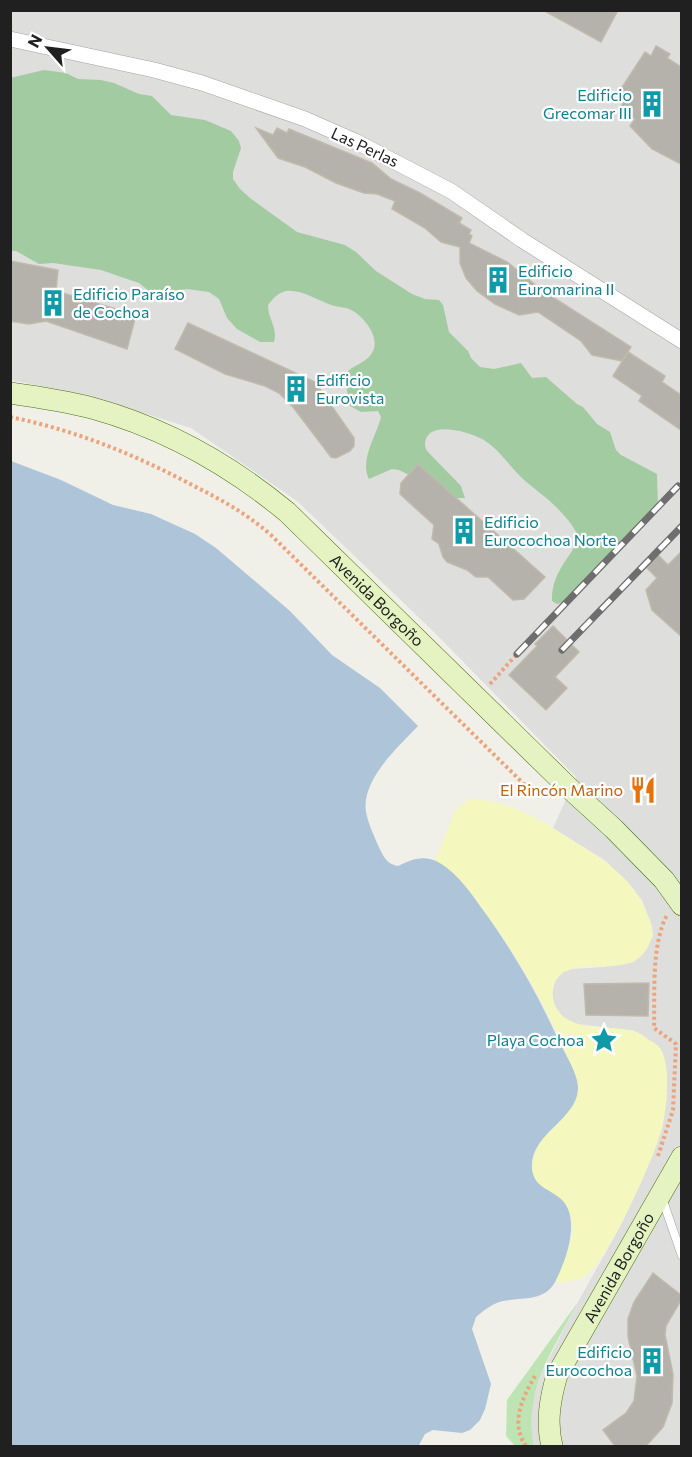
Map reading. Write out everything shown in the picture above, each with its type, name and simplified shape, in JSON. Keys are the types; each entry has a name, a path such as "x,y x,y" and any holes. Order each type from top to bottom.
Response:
{"main road":[{"name":"Avenida Borgoño","path":"10,393 91,408 147,426 206,454 287,512 568,787 614,829 664,880 676,907"},
{"name":"Avenida Borgoño","path":"552,1446 549,1418 550,1398 557,1375 681,1157"}],"street":[{"name":"Las Perlas","path":"10,39 154,70 202,83 264,104 355,141 451,191 522,240 681,340"}],"lane":[{"path":"660,1194 681,1256"}],"path":[{"path":"10,417 58,429 127,453 165,470 236,508 271,535 535,795 568,787"},
{"path":"477,698 517,654"},
{"path":"656,1162 673,1110 676,1044 654,1029 656,969 660,928 676,907"},
{"path":"526,1446 519,1437 518,1411 537,1371"}],"shaded area":[{"path":"10,11 681,11 681,1446 534,1446 532,1433 532,1403 542,1372 621,1225 652,1157 663,1125 635,1031 577,1024 564,1018 555,1007 552,995 555,981 563,972 633,962 653,937 652,926 642,900 606,861 553,828 576,777 434,632 297,501 191,428 89,396 11,380"},
{"path":"44,70 66,73 78,79 114,83 139,94 152,96 171,115 205,120 231,131 239,141 241,148 233,172 233,179 240,189 297,232 345,245 376,271 412,294 425,299 439,300 443,305 449,332 480,367 494,369 521,363 532,378 546,377 583,407 597,424 610,432 616,450 621,455 657,474 658,507 656,514 623,548 607,559 588,581 564,602 557,604 552,601 553,587 577,542 576,531 554,505 480,438 443,429 435,430 426,439 427,451 461,486 465,498 455,498 399,470 392,469 369,479 366,472 367,456 381,417 378,411 361,412 350,406 346,385 348,371 371,355 375,345 369,327 354,312 303,293 286,291 276,296 268,305 275,332 274,342 260,342 237,329 227,318 219,299 209,292 187,289 149,291 139,283 101,270 53,263 39,264 16,251 11,251 10,78"},
{"path":"578,1302 550,1354 536,1388 532,1425 534,1446 515,1446 506,1436 507,1400"}],"sand":[{"name":"Playa Cochoa","path":"471,799 495,802 529,815 601,859 624,878 633,889 641,901 651,926 652,935 649,945 633,962 616,966 573,968 559,976 554,986 553,998 557,1010 565,1018 586,1026 640,1033 660,1048 667,1075 663,1124 652,1158 631,1205 619,1229 595,1266 585,1276 570,1281 555,1282 569,1246 572,1220 568,1209 561,1201 539,1184 534,1176 532,1163 541,1141 546,1133 560,1121 578,1089 561,1042 514,954 470,892 457,878 435,861 456,809"}],"water":[{"path":"11,461 61,480 113,505 151,514 195,534 216,548 290,611 332,655 380,688 418,726 391,754 369,788 366,812 377,843 385,858 394,865 398,866 417,859 431,859 450,870 463,883 494,925 524,973 571,1064 578,1083 576,1100 538,1146 533,1157 532,1169 539,1184 558,1196 568,1208 571,1229 567,1252 555,1282 545,1293 499,1302 476,1317 472,1329 491,1384 480,1420 470,1430 462,1433 433,1430 425,1434 416,1446 11,1446"}],"building":[{"path":"543,10 618,10 601,42"},
{"name":"Edificio Grecomar III","path":"656,46 670,54 667,58 681,67 681,164 652,149 630,126 635,119 620,109 625,99 617,95 645,52 651,56"},
{"name":"Edificio Euromarina II","path":"256,128 273,135 277,128 287,133 289,129 372,163 391,179 462,218 459,223 471,230 469,234 472,236 469,243 507,262 543,291 631,347 622,361 592,355 581,341 538,312 519,315 495,304 477,291 466,278 460,263 460,247 441,242 425,228 392,209 395,201 336,183 305,167 278,158"},
{"name":"Edificio Paraíso de Cochoa","path":"10,261 58,270 56,291 136,315 127,349 46,321 29,324 10,321"},
{"name":"Edificio Eurovista","path":"188,323 315,382 354,438 354,446 350,451 336,458 331,457 293,407 279,393 265,386 225,374 175,349"},
{"path":"628,352 665,376 662,382 681,395 681,430 639,401 642,396 613,376"},
{"name":"Edificio Eurocochoa Norte","path":"418,464 545,577 524,599 513,600 488,577 476,577 467,570 447,562 443,557 439,544 432,539 434,525 400,494 401,483"},
{"path":"681,552 681,636 652,610 646,590 657,578 646,567 657,554 668,565"},
{"path":"553,626 579,652 555,677 567,688 546,710 509,675"},
{"path":"649,983 648,1016 586,1015 584,984"},
{"name":"Edificio Eurocochoa","path":"653,1273 681,1295 681,1300 666,1326 665,1335 673,1374 672,1403 663,1427 646,1446 615,1446 603,1430 626,1413 634,1401 637,1376 628,1337 628,1319 634,1302"}],"railway":[{"path":"517,654 678,486"},
{"path":"562,650 682,526"}],"place":[{"name":"Edificio Grecomar III","path":"652,104"},
{"name":"Edificio Euromarina II","path":"498,280"},
{"name":"Edificio Paraíso de Cochoa","path":"53,303"},
{"name":"Edificio Eurovista","path":"296,389"},
{"name":"Edificio Eurocochoa Norte","path":"464,531"},
{"name":"El Rincón Marino","path":"643,790"},
{"name":"Playa Cochoa","path":"604,1040"},
{"name":"Edificio Eurocochoa","path":"652,1361"}]}
